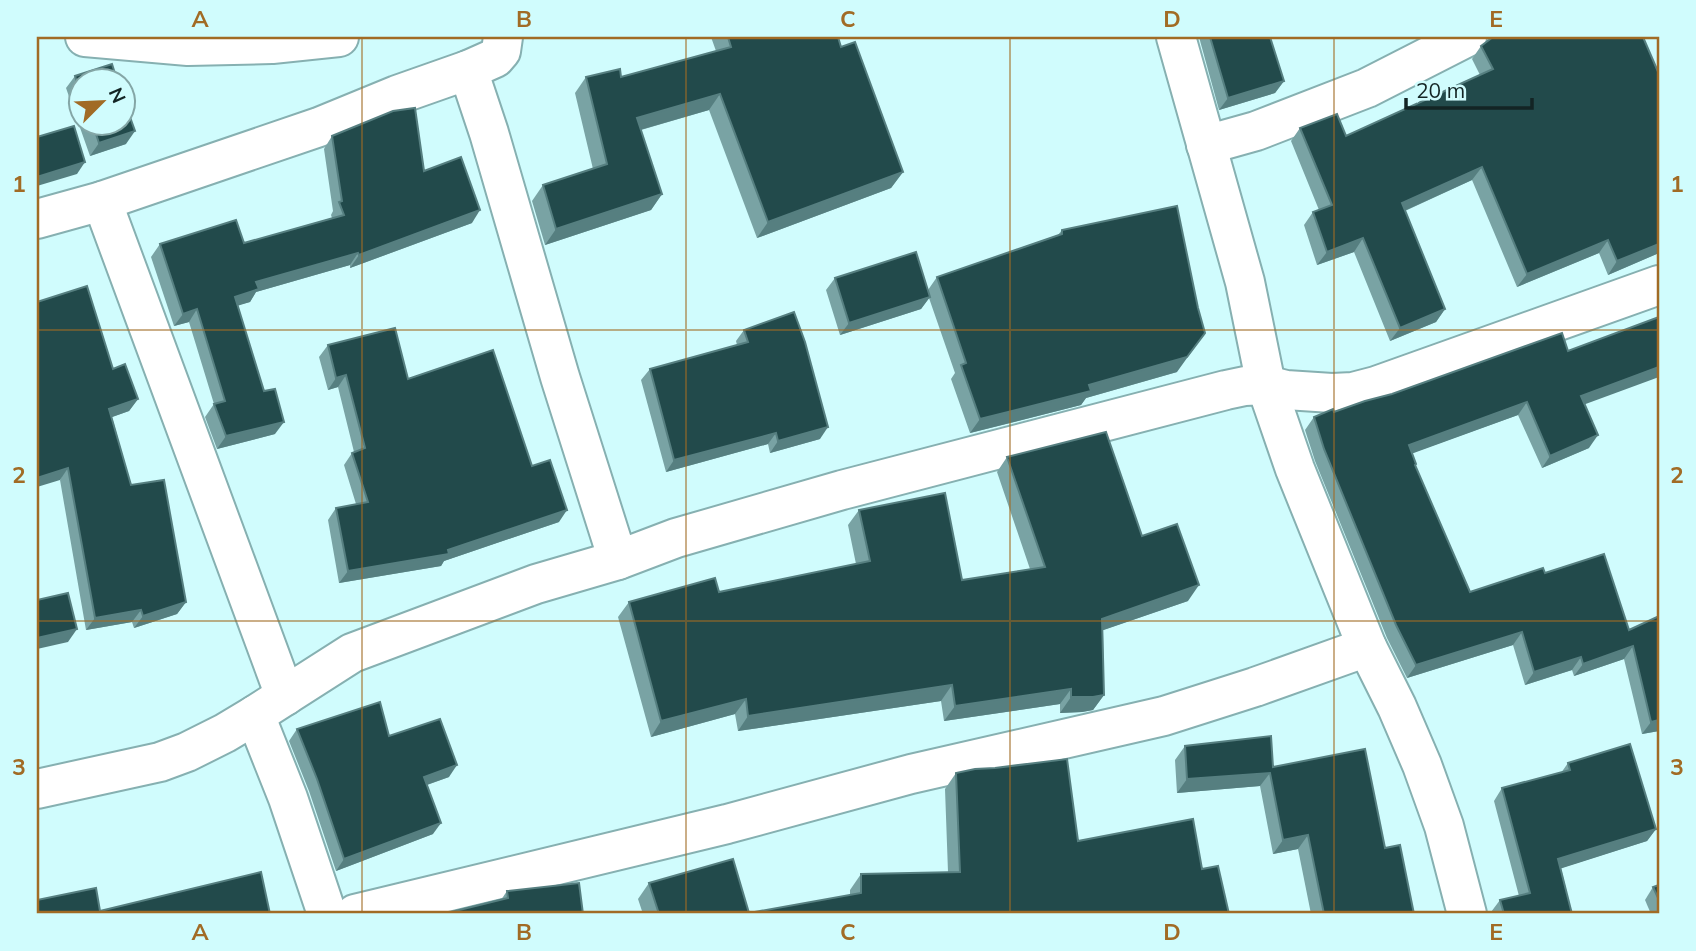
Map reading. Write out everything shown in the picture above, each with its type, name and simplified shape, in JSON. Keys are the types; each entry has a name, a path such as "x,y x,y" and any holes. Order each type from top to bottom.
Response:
{"street":[{"path":"85,37 188,46 272,44 339,37"},
{"path":"37,219 102,201 319,127 468,70 495,58 501,51 503,37"},
{"path":"1176,37 1245,282 1266,385 1295,469 1367,647 1422,765 1444,826 1467,914"},
{"path":"1206,145 1256,131 1367,89 1467,37"},
{"path":"468,70 618,560"},
{"path":"102,201 270,705 288,798 327,914"},
{"path":"37,789 160,762 196,748 352,653 536,584 618,560 676,538 842,490 1226,390 1266,385 1286,390 1353,392 1659,285"},
{"path":"355,914 727,824 911,774 1164,716 1367,647"}],"building":[{"path":"728,37 838,37 841,47 855,42 903,172 768,222 720,94 637,118 662,194 556,229 543,185 607,164 586,77 620,69 621,77 731,47"},
{"path":"1210,37 1270,37 1284,81 1228,98"},
{"path":"1493,37 1643,37 1659,74 1659,244 1617,261 1608,240 1527,274 1482,167 1402,203 1445,309 1400,328 1363,238 1327,252 1313,212 1332,205 1300,128 1337,114 1346,136 1493,69 1481,46"},
{"path":"415,108 424,171 461,157 480,210 359,255 358,253 256,282 259,289 235,297 264,391 275,389 284,422 226,436 214,404 225,401 197,309 183,314 160,244 236,220 244,243 344,215 339,202 342,201 332,136 393,111"},
{"path":"66,128 66,136 77,136 85,162 37,177 37,137"},
{"path":"97,136 120,136 99,143"},
{"path":"1177,206 1205,333 1187,357 1089,385 1091,391 980,419 961,365 966,363 937,277 1062,234 1062,230"},
{"path":"916,252 930,297 849,323 835,278"},
{"path":"87,286 113,369 125,364 138,399 109,409 131,485 164,480 186,602 143,616 141,610 95,618 68,468 37,478 37,302"},
{"path":"794,312 828,427 778,441 776,433 674,460 650,369 748,342 744,330"},
{"path":"1659,317 1659,367 1581,396 1598,435 1550,456 1527,402 1409,445 1415,465 1470,592 1543,568 1545,573 1604,554 1629,630 1659,616 1659,720 1651,722 1633,646 1583,664 1581,657 1534,672 1522,632 1416,665 1396,625 1324,449 1314,417 1333,409 1334,412 1392,394 1562,333 1568,351"},
{"path":"395,328 408,379 493,350 532,466 550,460 567,510 448,550 449,554 348,571 336,508 368,502 352,453 365,448 346,375 336,378 328,345"},
{"path":"1106,432 1142,536 1177,524 1199,585 1102,619 1104,695 1071,697 1071,689 955,706 952,685 748,716 746,699 661,721 629,602 715,578 719,592 870,561 859,510 945,493 962,580 1045,567 1007,457"},
{"path":"68,593 77,629 37,638 37,600"},
{"path":"380,702 389,736 440,719 457,765 424,777 441,823 344,859 297,729"},
{"path":"1271,736 1273,767 1365,749 1385,848 1400,845 1414,914 1324,914 1308,835 1283,840 1270,773 1187,779 1185,746"},
{"path":"1630,744 1656,829 1558,859 1572,914 1504,914 1500,900 1530,893 1502,788 1570,770 1568,763"},
{"path":"1067,759 1078,841 1193,819 1202,869 1218,866 1229,914 659,914 649,883 733,859 749,913 861,893 861,874 960,872 956,773"},
{"path":"261,872 270,914 37,914 37,900 96,888 100,911"},
{"path":"579,883 583,914 443,914 508,898 507,891"},
{"path":"1659,885 1659,900 1653,887"}]}
